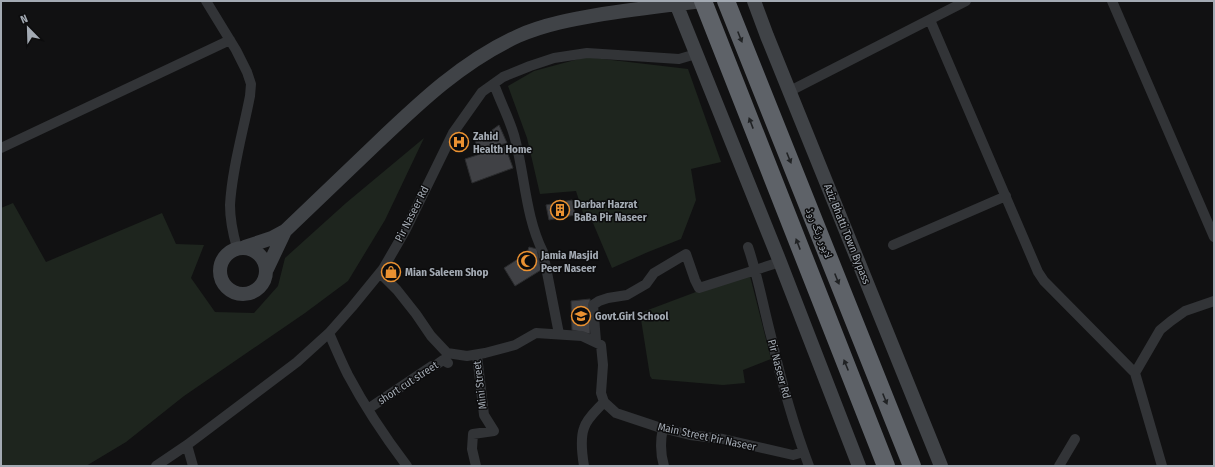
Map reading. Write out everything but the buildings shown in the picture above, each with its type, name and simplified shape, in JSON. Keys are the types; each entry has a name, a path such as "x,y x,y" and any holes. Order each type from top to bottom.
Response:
{"highway":[{"name":"لاہور رنگ روڈ","path":"703,1 886,466"},
{"name":"لاہور رنگ روڈ","path":"726,1 912,466"}],"street":[{"path":"206,1 230,40 247,72 251,84 249,102 234,174 230,205 232,226 241,248"},
{"path":"675,1 780,262 859,466"},
{"path":"285,231 267,270 263,284 258,289 251,293 243,294 229,290 224,285 220,278 219,270 224,256 230,251 265,241 285,231 418,104 474,60 519,35 572,19 647,7 703,1"},
{"name":"Aziz Bhatti Town Bypass","path":"754,1 941,466"},
{"path":"790,91 966,1"},
{"path":"1112,1 1214,237"},
{"path":"930,20 1038,272 1044,281 1135,373 1162,466"},
{"path":"1,148 230,40"},
{"name":"Pir Naseer Rd","path":"156,466 187,445 297,362 329,333 352,307 380,273 405,231 453,133 482,92 503,77 554,58 588,53 679,59 696,54"},
{"path":"494,84 514,135 531,216 539,244 543,252 559,334"},
{"path":"893,245 1006,196"},
{"name":"Pir Naseer Rd","path":"748,247 756,271 778,366 796,433 809,466"},
{"path":"241,248 257,252 262,257 267,270"},
{"path":"596,341 592,304 604,299 627,295 646,284 654,273 686,254 699,288 756,271 780,262"},
{"path":"380,273 397,290 431,336 446,353 467,356 477,355 515,345 536,333 582,336 596,341 601,345 603,365 601,393 604,402 591,416 584,428 582,451 584,466"},
{"path":"1135,373 1160,330 1185,311 1214,301"},
{"path":"329,333 347,373 368,409 407,466"},
{"name":"Mini Street","path":"476,466 472,449 473,434 494,431 484,415 477,355"},
{"name":"short cut street","path":"368,409 432,366 443,360 448,363"},
{"name":"Main Street Pir Naseer","path":"604,402 616,413 690,435 723,439 793,455 804,452"},
{"path":"663,428 660,440 661,456 664,466"},
{"path":"1059,466 1075,439"},
{"path":"187,445 193,466"}],"shaded area":[{"path":"586,57 688,69 721,162 691,169 696,200 681,239 612,268 593,223 584,216 576,191 540,194 527,138 508,86 534,71"},
{"path":"424,138 385,220 348,281 305,313 184,396 126,442 86,466 1,466 1,208 13,203 46,262 162,213 176,244 204,245 191,278 215,312 254,313 278,286 285,258 346,203"},
{"path":"749,272 771,359 743,370 745,383 723,385 652,379 650,376 640,313"}],"place":[{"name":"Zahid Health Home","path":"459,142"},
{"name":"Darbar Hazrat BaBa Pir Naseer","path":"560,210"},
{"name":"Jamia Masjid Peer Naseer","path":"527,261"},
{"name":"Mian Saleem Shop","path":"391,272"},
{"name":"Govt.Girl School","path":"581,316"}]}
